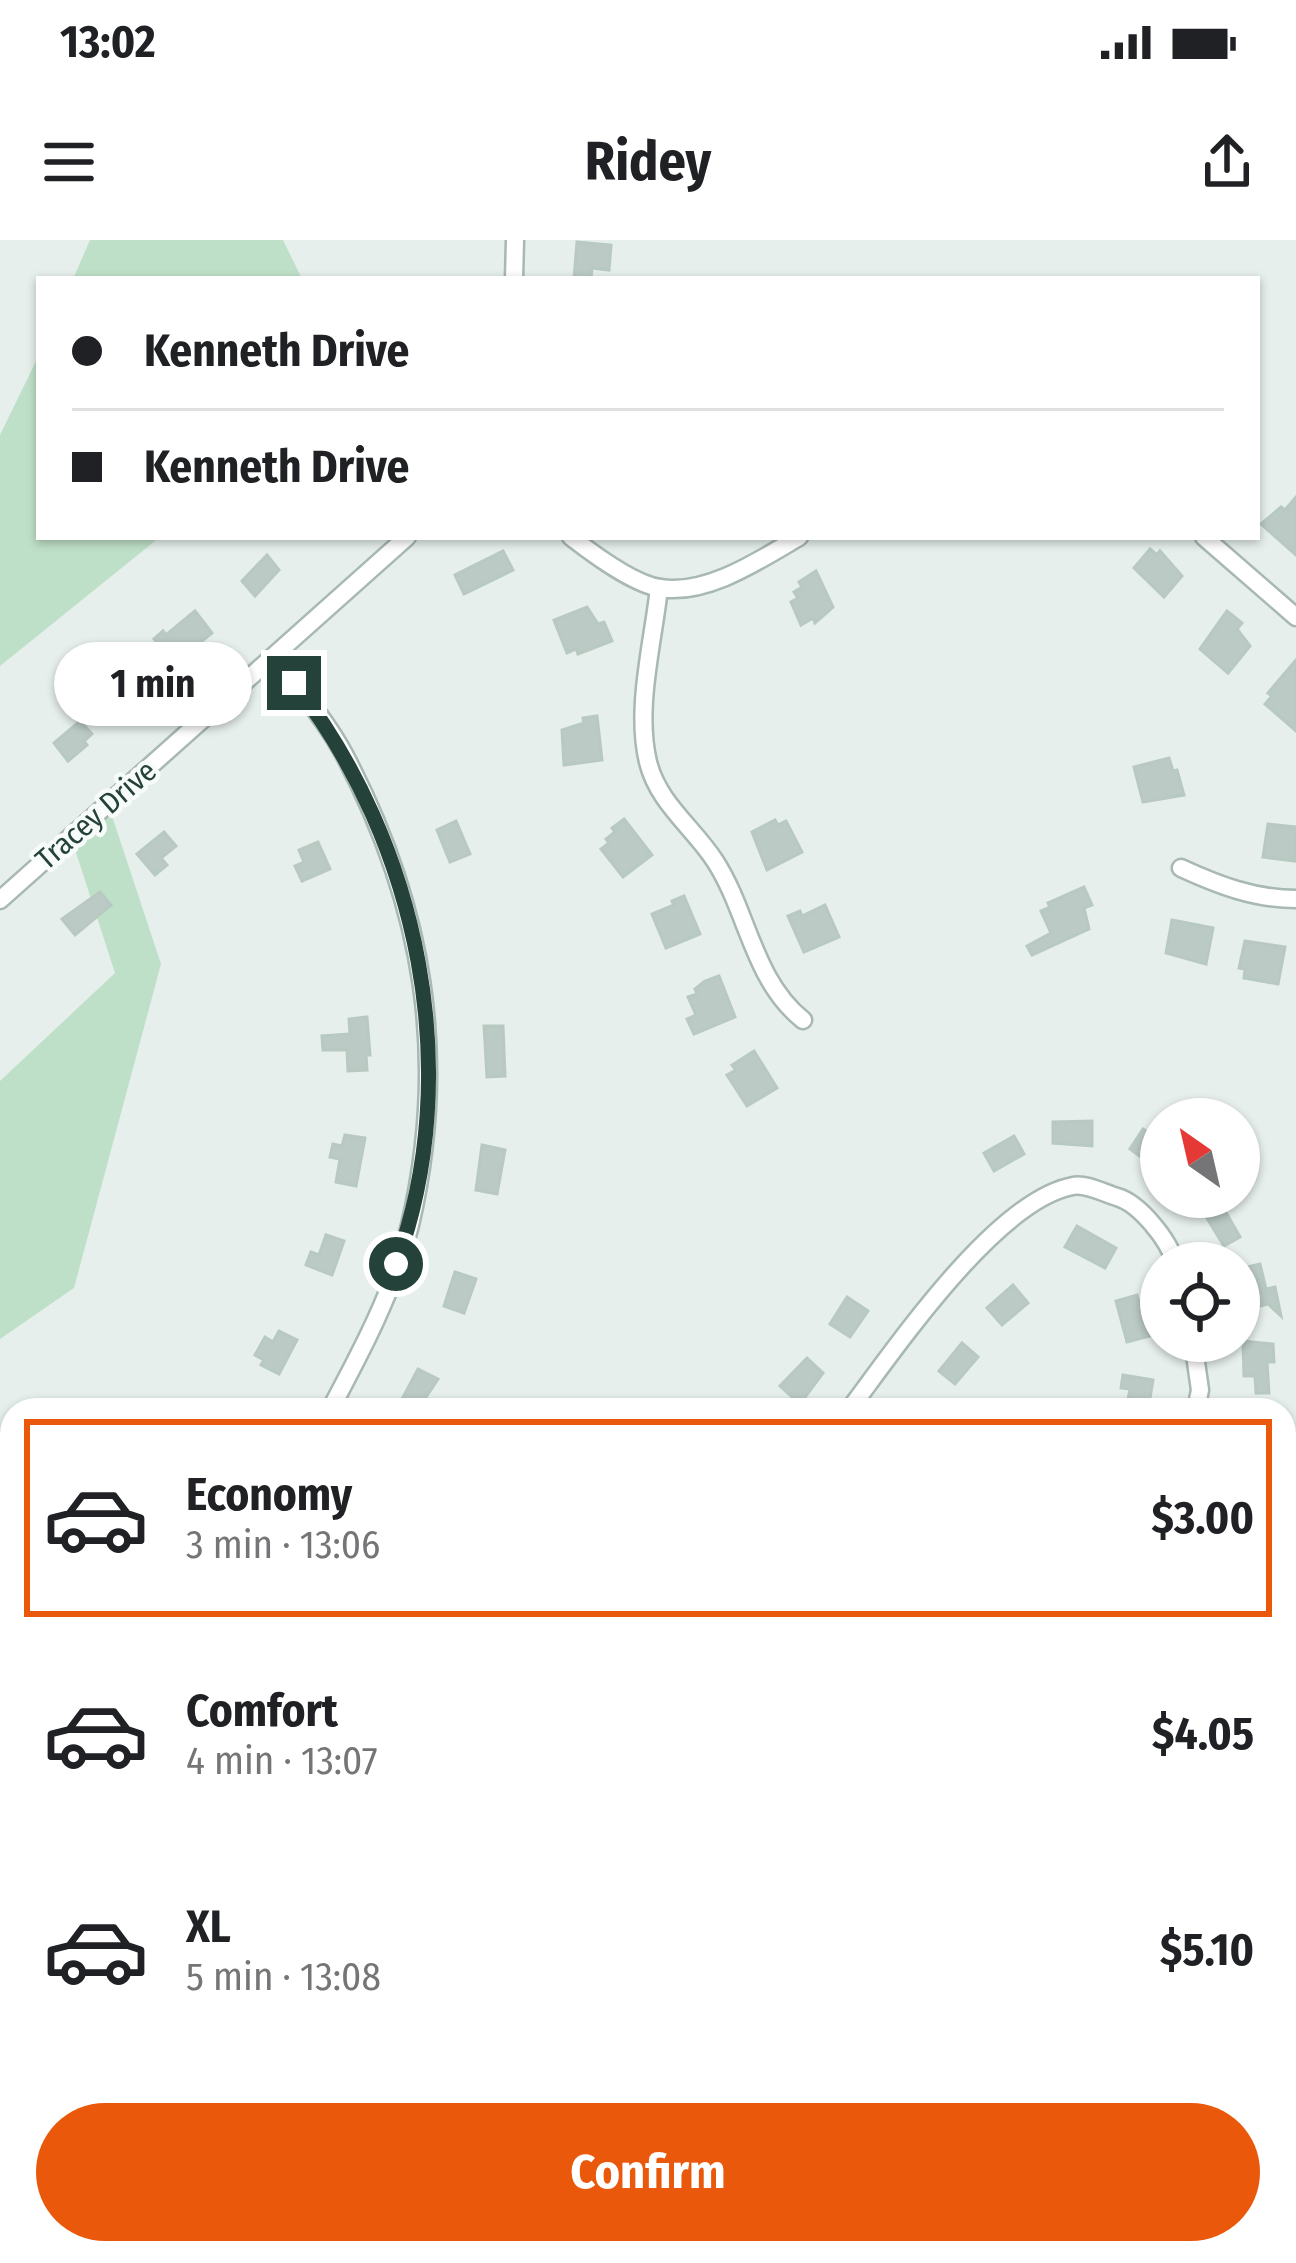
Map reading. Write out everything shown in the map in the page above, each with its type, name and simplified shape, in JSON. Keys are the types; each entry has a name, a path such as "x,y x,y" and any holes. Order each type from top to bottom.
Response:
{"street":[{"path":"514,276 515,240"},
{"name":"Tracey Drive","path":"0,900 404,540"},
{"path":"575,540 600,559 659,588 704,585 793,540"},
{"path":"1207,540 1296,616"},
{"path":"659,588 643,728 649,766 668,804 716,862 771,985 785,1006 803,1020"},
{"path":"274,657 344,753 382,842 415,939 429,1027 429,1114 409,1228 370,1334 336,1398"},
{"path":"1181,868 1221,886 1270,899 1296,899"},
{"path":"858,1398 942,1287 1037,1200 1076,1184 1128,1200 1166,1242"},
{"path":"1196,1362 1198,1398"}],"green space":[{"path":"90,240 283,240 301,276 74,276"},
{"path":"36,361 36,540 156,540 0,666 0,435"},
{"path":"109,807 161,964 74,1288 0,1339 0,1081 115,973 72,840"}],"building":[{"path":"577,242 611,245 609,270 592,268 591,276 574,276"},
{"path":"1296,497 1296,555 1261,524"},
{"path":"1150,549 1157,555 1160,551 1182,576 1164,597 1134,568"},
{"path":"503,551 513,570 464,594 455,575"},
{"path":"267,555 279,570 255,596 242,581"},
{"path":"816,571 833,607 815,623 813,618 801,625 791,602 798,598 794,592 802,587 799,582"},
{"path":"587,607 598,624 604,622 612,641 578,654 576,649 567,653 554,620"},
{"path":"195,611 212,633 173,664 154,639"},
{"path":"1227,611 1242,623 1237,629 1250,646 1228,673 1200,649"},
{"path":"1296,660 1296,731 1265,704 1272,696 1268,693"},
{"path":"597,716 602,760 564,765 562,730"},
{"path":"80,721 92,734 68,761 54,743"},
{"path":"1169,758 1184,795 1143,802 1134,767"},
{"path":"624,819 652,855 623,877 601,849 615,832 612,828"},
{"path":"775,820 778,825 786,821 802,852 767,870 752,832"},
{"path":"456,821 470,854 450,862 437,830"},
{"path":"1268,824 1296,827 1295,861 1263,857"},
{"path":"164,832 176,846 161,858 167,865 155,875 137,854"},
{"path":"318,842 330,869 302,881 295,866 304,862 299,850"},
{"path":"1084,887 1092,905 1084,908 1089,929 1032,955 1027,946 1051,933 1041,911"},
{"path":"100,892 111,905 75,935 62,919"},
{"path":"684,896 700,934 666,948 652,914"},
{"path":"825,905 839,937 804,952 788,916 800,911 802,916"},
{"path":"1172,920 1213,928 1206,964 1166,953"},
{"path":"1245,941 1285,947 1278,984 1244,978 1245,969 1239,968"},
{"path":"719,976 735,1017 694,1034 687,1019 696,1015 688,997 697,994 695,989 705,981"},
{"path":"367,1017 367,1070 348,1071 347,1050 323,1050 322,1036 350,1034 349,1019"},
{"path":"484,1026 503,1026 505,1076 487,1077"},
{"path":"754,1051 777,1088 747,1106 727,1075 736,1070 732,1065"},
{"path":"1092,1121 1092,1146 1053,1143 1053,1122"},
{"path":"1140,1134 1140,1156 1130,1149"},
{"path":"345,1135 365,1138 356,1186 336,1182 340,1159 330,1157 333,1144 342,1146"},
{"path":"1014,1136 1024,1154 994,1171 984,1153"},
{"path":"482,1145 505,1150 497,1194 476,1190"},
{"path":"1207,1218 1229,1218 1240,1237 1222,1242"},
{"path":"1077,1226 1116,1248 1105,1268 1065,1247"},
{"path":"326,1235 344,1241 332,1275 306,1265 311,1252 319,1255"},
{"path":"1260,1264 1266,1289 1275,1287 1281,1316 1268,1304 1260,1306"},
{"path":"455,1272 476,1279 464,1313 444,1306"},
{"path":"1013,1285 1028,1303 1002,1325 987,1308"},
{"path":"1137,1295 1140,1339 1127,1342 1116,1301"},
{"path":"847,1297 868,1311 850,1337 830,1324"},
{"path":"279,1331 297,1340 279,1374 261,1365 264,1360 255,1355 265,1337 273,1342"},
{"path":"962,1343 978,1357 955,1384 939,1371"},
{"path":"1260,1343 1273,1344 1274,1362 1267,1362 1269,1393 1256,1393 1255,1376 1244,1376 1244,1362 1260,1362"},
{"path":"807,1358 823,1373 804,1398 793,1398 780,1386"},
{"path":"418,1369 438,1379 425,1398 403,1398"},
{"path":"1123,1375 1153,1380 1150,1398 1128,1398 1130,1389 1121,1388"}],"route":[{"path":"294,683 344,753 382,842 415,939 429,1027 429,1114 409,1228 396,1264"}]}
